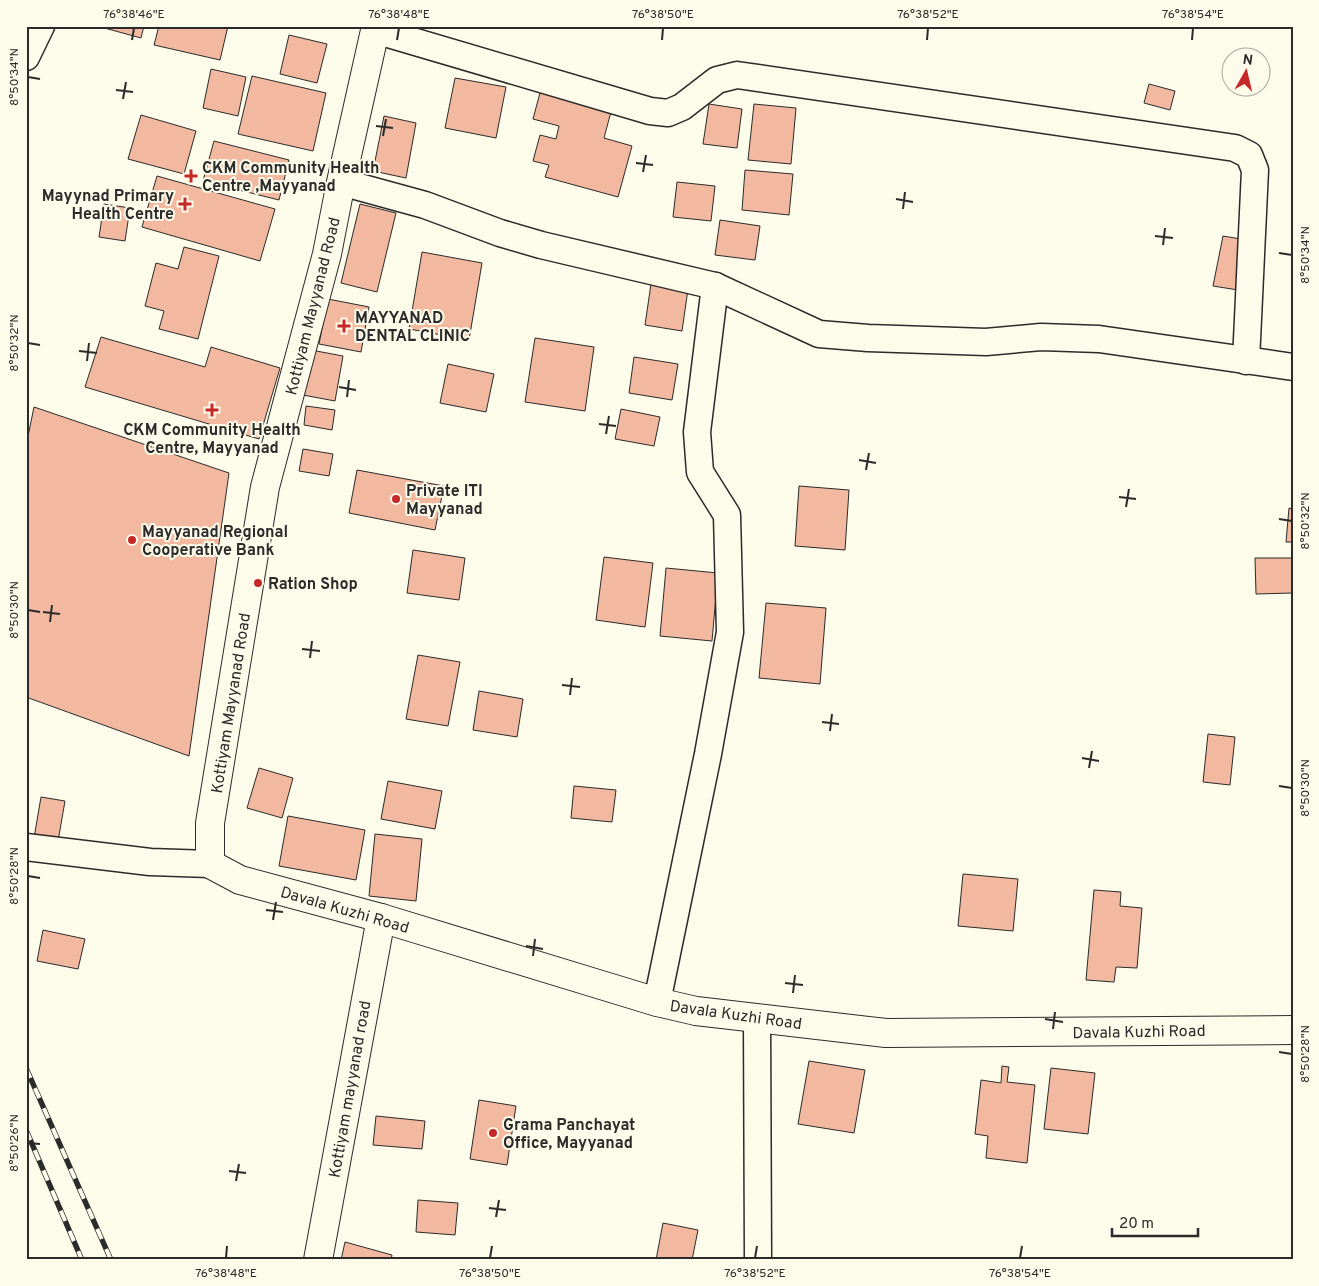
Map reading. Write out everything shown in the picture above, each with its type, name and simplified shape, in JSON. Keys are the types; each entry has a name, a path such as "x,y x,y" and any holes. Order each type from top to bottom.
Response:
{"street":[{"path":"26,57 41,26"},
{"path":"375,28 650,111 668,113 682,107 718,80 737,75 1234,148 1249,155 1255,170 1246,361"},
{"name":"Kottiyam Mayyanad Road","path":"210,864 210,823 266,487 327,254 375,28"},
{"path":"341,182 425,205 541,246 715,286 819,334 868,338 986,342 1040,337 1099,339 1293,367"},
{"path":"657,1002 708,754 730,632 728,515 700,472 697,432 715,286"},
{"path":"26,847 150,862 210,864"},
{"name":"Davala Kuzhi Road","path":"210,864 240,880 381,918 657,1002 696,1011 886,1034 1293,1030"},
{"name":"Kottiyam mayyanad road","path":"318,1260 381,918"},
{"path":"757,1018 758,1260"}],"building":[{"path":"97,26 144,26 141,38"},
{"path":"159,26 228,26 220,60 154,45"},
{"path":"289,35 327,44 317,83 280,74"},
{"path":"211,69 246,77 238,116 203,108"},
{"path":"252,76 326,93 313,151 238,134"},
{"path":"455,78 506,87 496,138 445,128"},
{"path":"1149,84 1175,91 1170,110 1144,103"},
{"path":"541,89 612,108 604,138 632,146 618,197 545,177 549,165 533,161 540,135 556,139 559,126 533,119"},
{"path":"709,104 742,109 737,148 703,144"},
{"path":"754,104 796,108 791,164 748,160"},
{"path":"141,115 196,131 184,174 128,159"},
{"path":"384,116 416,123 406,178 373,171"},
{"path":"214,141 289,160 279,200 203,181"},
{"path":"745,170 793,174 789,215 742,210"},
{"path":"157,176 275,209 260,261 142,227"},
{"path":"677,182 715,186 711,221 673,217"},
{"path":"104,204 130,208 125,241 99,237"},
{"path":"360,204 396,213 377,292 341,283"},
{"path":"720,220 760,226 755,260 715,255"},
{"path":"1223,236 1247,240 1238,290 1213,286"},
{"path":"184,247 219,256 198,339 159,329 164,311 145,306 156,263 178,269"},
{"path":"422,252 482,263 469,340 409,329"},
{"path":"651,284 688,289 682,331 645,325"},
{"name":"MAYYANAD DENTAL CLINIC","path":"328,299 369,307 361,352 319,344"},
{"name":"CKM Community Health Centre, Mayyanad","path":"101,337 205,367 211,347 280,368 259,439 85,387"},
{"path":"535,338 594,347 585,411 525,402"},
{"path":"311,350 343,356 335,401 303,395"},
{"path":"634,357 678,364 672,400 629,393"},
{"path":"448,364 494,374 486,412 440,403"},
{"path":"306,406 335,410 332,430 304,425"},
{"path":"34,407 229,473 189,756 26,697 26,446"},
{"path":"621,409 660,417 654,446 615,439"},
{"path":"303,449 333,454 329,476 299,471"},
{"name":"Private ITI Mayyanad","path":"357,470 444,486 435,530 349,513"},
{"path":"799,486 849,490 845,550 795,546"},
{"path":"1289,508 1293,509 1293,542 1286,542"},
{"path":"413,550 465,558 459,600 407,593"},
{"path":"604,557 653,563 645,627 596,620"},
{"path":"1255,558 1293,558 1293,593 1256,594"},
{"path":"666,568 718,573 712,641 660,636"},
{"path":"766,603 826,608 820,684 759,678"},
{"path":"418,655 460,662 448,726 406,719"},
{"path":"479,691 523,699 517,737 473,730"},
{"path":"1208,734 1235,737 1230,785 1203,782"},
{"path":"259,768 293,778 282,818 247,808"},
{"path":"388,781 442,791 435,829 381,819"},
{"path":"574,786 616,790 612,822 571,818"},
{"path":"41,797 65,801 57,847 33,844"},
{"path":"288,816 365,830 356,880 279,866"},
{"path":"375,834 422,839 416,901 369,896"},
{"path":"963,874 1018,879 1013,931 958,926"},
{"path":"1094,890 1121,892 1120,906 1142,908 1137,968 1116,967 1114,982 1086,980"},
{"path":"43,930 85,939 78,969 37,961"},
{"path":"809,1061 865,1070 854,1133 798,1124"},
{"path":"1002,1066 1009,1067 1007,1082 1035,1085 1027,1163 986,1158 988,1136 975,1134 981,1080 1001,1083"},
{"path":"1051,1068 1095,1073 1088,1134 1044,1129"},
{"name":"Grama Panchayat Office, Mayyanad","path":"479,1100 516,1106 507,1165 470,1159"},
{"path":"376,1116 425,1121 422,1149 373,1145"},
{"path":"418,1200 458,1203 455,1235 416,1232"},
{"path":"663,1223 698,1230 692,1260 656,1260"},
{"path":"345,1242 392,1255 391,1260 341,1260"}],"railway":[{"path":"26,1068 111,1260"},
{"path":"26,1130 82,1260"}],"place":[{"name":"CKM Community Health Centre ,Mayyanad","path":"191,176"},
{"name":"Mayynad Primary Health Centre","path":"185,204"},
{"name":"MAYYANAD DENTAL CLINIC","path":"344,326"},
{"name":"CKM Community Health Centre, Mayyanad","path":"212,410"},
{"name":"Private ITI Mayyanad","path":"396,499"},
{"name":"Mayyanad Regional Cooperative Bank","path":"132,540"},
{"name":"Ration Shop","path":"258,583"},
{"name":"Grama Panchayat Office, Mayyanad","path":"493,1133"}]}
